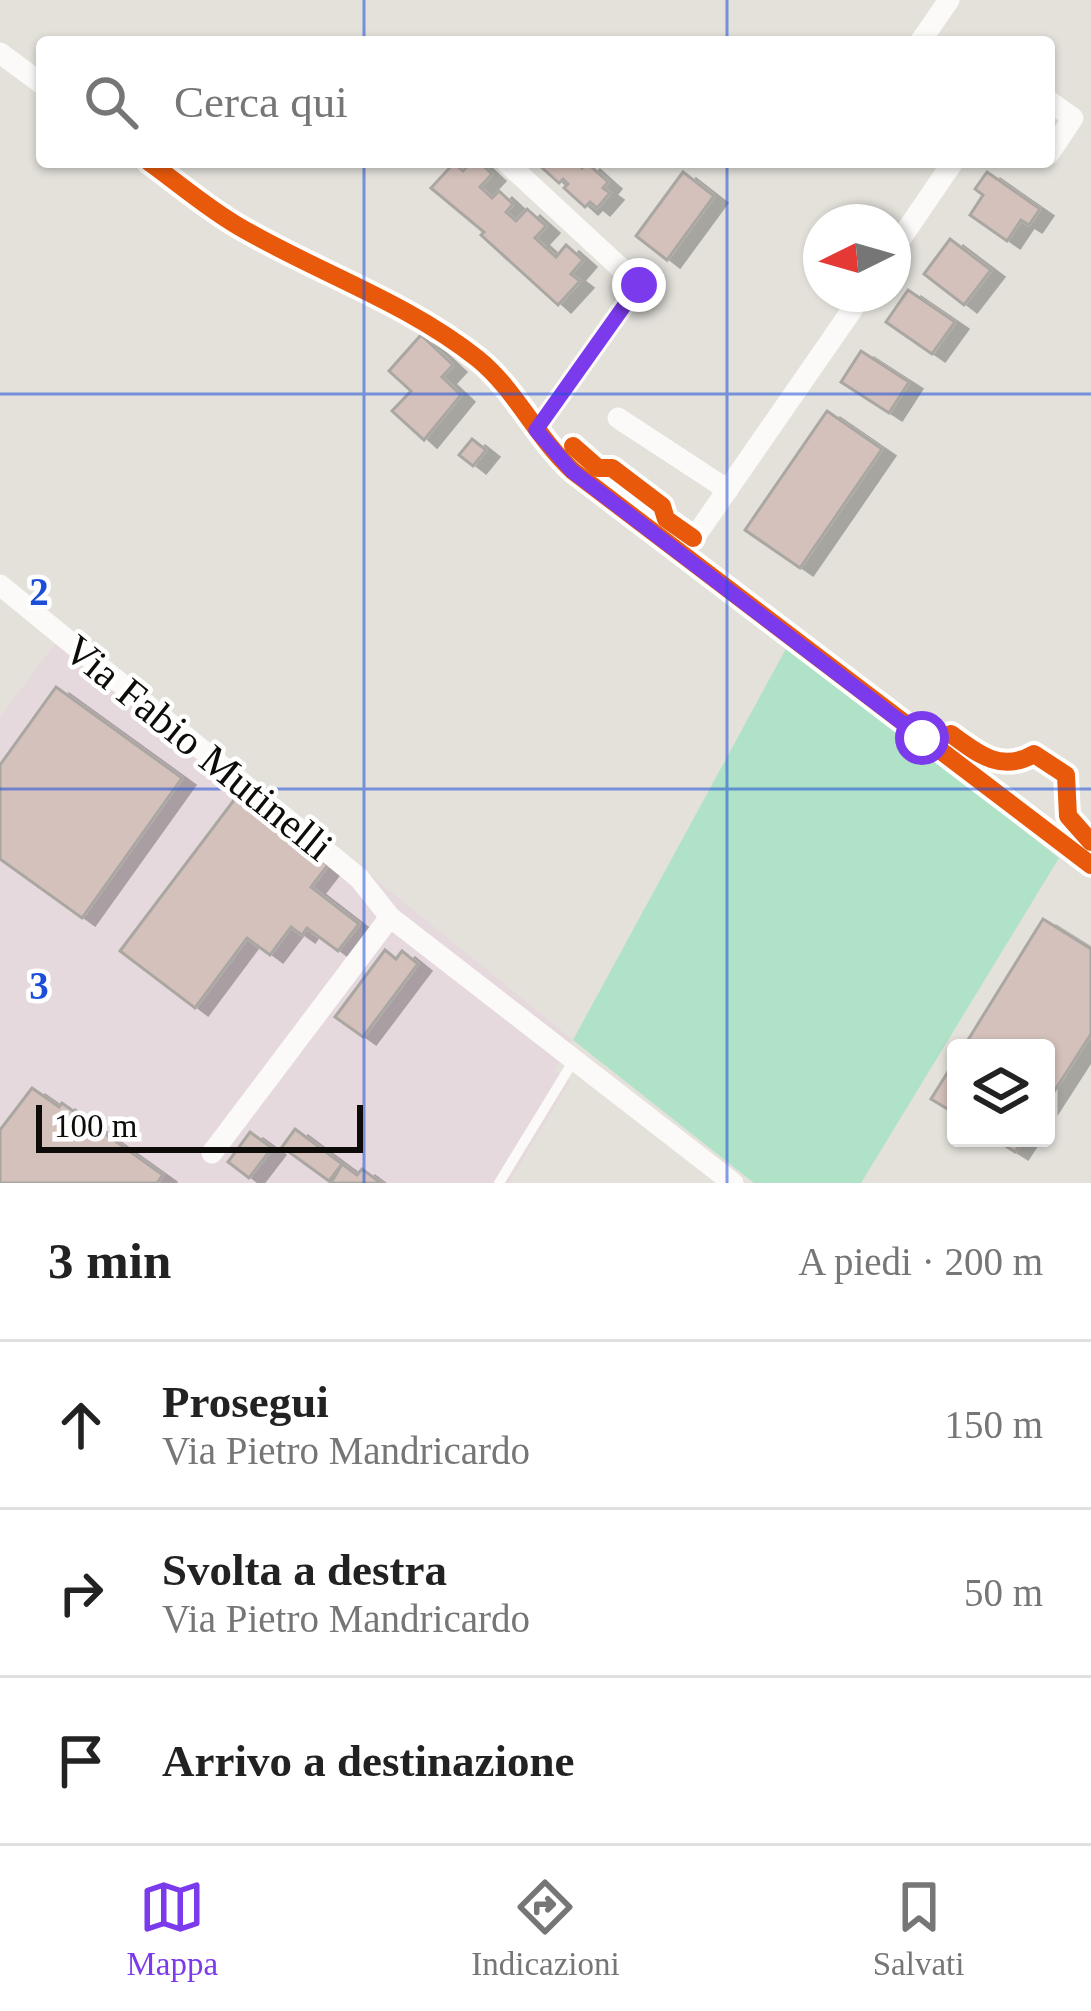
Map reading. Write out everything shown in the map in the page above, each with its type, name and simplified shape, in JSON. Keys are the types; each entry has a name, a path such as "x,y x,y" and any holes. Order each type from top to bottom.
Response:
{"street":[{"path":"924,36 949,0"},
{"path":"0,53 36,80"},
{"path":"1055,105 1073,118 1055,145"},
{"path":"156,168 237,225 406,310 464,349 500,381 572,471 1091,865"},
{"path":"512,168 639,285 536,430"},
{"path":"911,224 949,168"},
{"path":"683,554 850,312"},
{"path":"618,418 728,490"},
{"name":"Via Fabio Mutinelli","path":"0,585 359,878 390,917 733,1183"},
{"path":"212,1153 390,917"}],"lane":[{"path":"499,1183 574,1060"}],"shaded area":[{"path":"67,628 573,1040 555,1070 570,1081 509,1183 0,1183 0,717"}],"green space":[{"path":"788,645 1059,858 861,1183 754,1183 573,1040"}],"building":[{"path":"449,168 486,168 492,174 480,187 492,198 499,191 513,204 506,212 516,221 527,209 546,226 535,238 556,257 566,245 583,260 571,274 580,281 558,305 431,188"},
{"path":"542,168 593,168 608,182 603,188 610,193 597,208 590,202 585,207 564,188 568,184 563,179 559,183"},
{"path":"683,172 714,196 667,260 636,236"},
{"path":"987,172 1040,209 1029,225 1021,220 1007,241 970,215 983,195 975,189"},
{"path":"950,239 991,270 964,305 924,274"},
{"path":"911,292 955,322 932,354 886,322 893,312 911,312"},
{"path":"421,335 453,365 442,377 461,395 424,440 392,411 411,391 389,371"},
{"path":"861,351 909,382 889,413 841,382"},
{"path":"827,411 882,449 800,568 745,530"},
{"path":"472,439 486,450 473,466 459,455"},
{"path":"56,687 182,778 82,918 0,859 0,765"},
{"path":"237,796 328,865 311,887 359,924 338,951 307,928 302,935 291,927 270,955 247,938 195,1008 120,951"},
{"path":"1043,919 1091,949 1091,1034 1055,1090 1055,1039 969,1039"},
{"path":"385,950 396,959 402,951 418,964 363,1037 335,1017"},
{"path":"947,1073 947,1109 931,1099"},
{"path":"32,1088 59,1107 62,1103 163,1175 157,1183 0,1183 0,1130"},
{"path":"295,1129 342,1164 329,1181 282,1147"},
{"path":"250,1132 272,1148 249,1178 228,1162"},
{"path":"342,1164 357,1175 362,1169 381,1183 331,1183"}],"cycle path":[{"path":"157,168 238,226 421,320 478,359 573,471 1091,865"},
{"path":"573,446 598,468 612,468 662,506 666,519 693,538"},
{"path":"951,734 990,759 1011,762 1034,754 1066,775 1068,816 1091,842"}],"route":[{"path":"639,285 536,430 542,440 572,471 922,738"}]}
